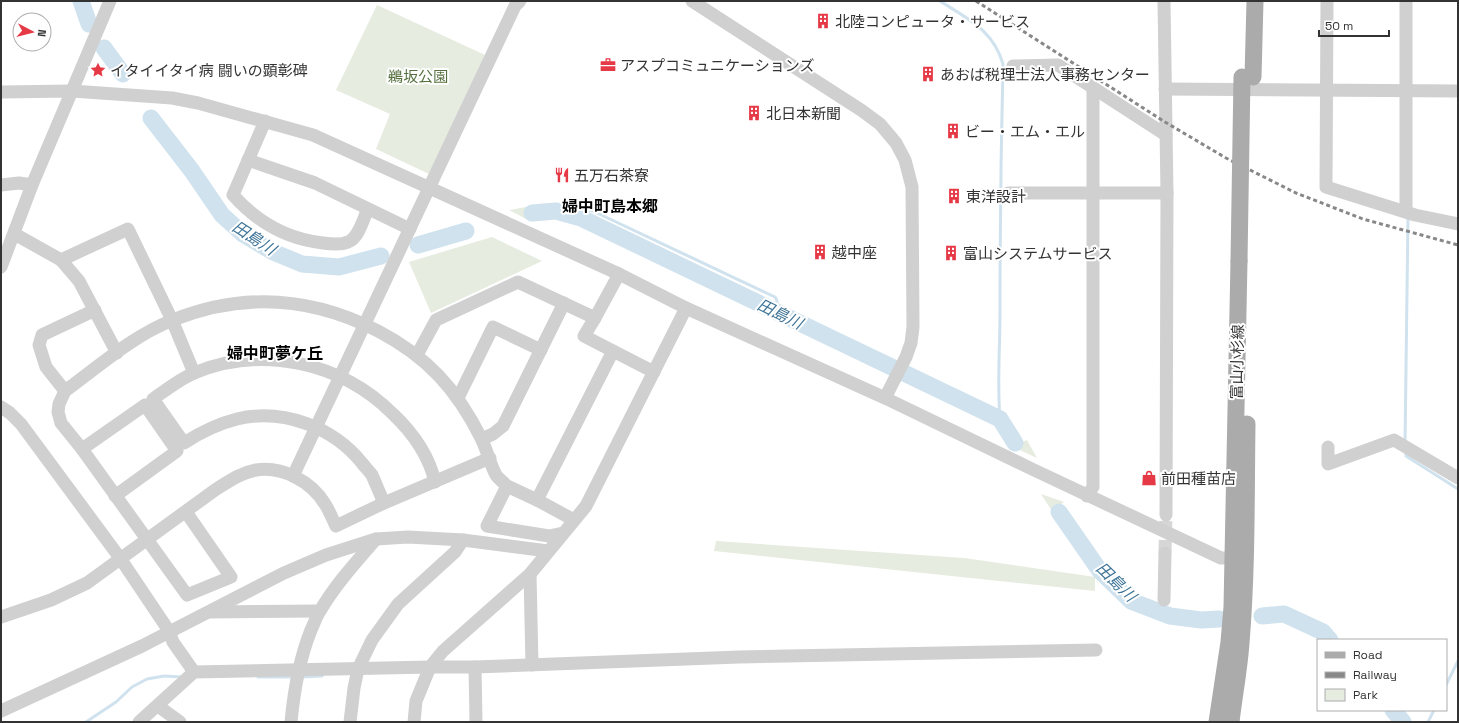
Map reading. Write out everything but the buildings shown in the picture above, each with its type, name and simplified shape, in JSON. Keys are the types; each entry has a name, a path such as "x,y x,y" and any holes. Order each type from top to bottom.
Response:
{"main road":[{"name":"富山小杉線","path":"1244,1 1248,77"},
{"name":"富山小杉線","path":"1231,722 1241,644 1239,558 1248,77 1255,1"},
{"name":"富山小杉線","path":"1217,722 1229,642 1239,558"}],"street":[{"path":"1,267 32,185 110,1"},
{"path":"294,476 515,6 520,1"},
{"path":"692,1 861,110 880,124 896,143 905,160 912,187 913,327 911,344 885,398"},
{"path":"1164,1 1167,193 1166,515"},
{"path":"1327,1 1326,187 1406,212 1458,224"},
{"path":"1406,1 1406,212"},
{"path":"1013,66 1058,65 1166,135"},
{"path":"1087,496 1093,487 1093,88"},
{"path":"1165,90 1458,91"},
{"path":"1,92 72,91 172,98 198,103 313,135 619,274 686,308 885,398 1087,496 1220,558 1239,558"},
{"path":"265,121 233,195 246,209 273,228 294,237 312,242 334,244 348,242 356,235 368,209"},
{"path":"248,160 316,183 410,229"},
{"path":"1,185 19,183 32,185"},
{"path":"1008,193 1167,193"},
{"path":"61,260 128,229 172,320 194,373"},
{"path":"13,236 20,237 61,260 79,281 117,353"},
{"path":"619,274 584,336 654,372"},
{"path":"417,355 436,320 518,282 595,318"},
{"path":"186,512 231,577 187,595 82,449 61,423 58,412 59,404 65,391 142,336 172,320 203,310 226,305 252,302 282,302 311,306 346,316 395,340 417,355 439,376 458,398 482,439 497,476 507,486 574,520"},
{"path":"482,439 493,434 503,426 564,304"},
{"path":"414,722 416,701 430,666 443,652 530,574 586,506 686,308"},
{"path":"65,391 46,367 39,345 42,335 95,310"},
{"path":"458,398 493,327 541,350"},
{"path":"537,500 613,351"},
{"path":"384,503 371,474 354,453 337,438 318,427 283,417 258,416 237,419 217,425 204,430 184,443 153,399 194,373 218,365 268,360 289,361 315,366 357,385 380,402 399,420 414,438 426,456 433,471 435,482"},
{"path":"82,449 145,405 177,451 115,496"},
{"path":"1,407 10,413 21,424 120,558 169,631 173,642 194,672"},
{"path":"1328,447 1328,464 1394,440 1458,478"},
{"path":"1,617 51,600 87,583 186,512 214,490 234,478 257,470 278,471 294,476 304,482 324,503 336,526 384,503 490,458"},
{"path":"485,543 487,526 507,486"},
{"path":"487,526 549,536 564,533"},
{"path":"1,711 142,646 284,573 326,556 376,539 408,537 463,540 548,551"},
{"path":"291,722 298,669 319,611 346,574 376,539"},
{"path":"350,722 358,669 372,640 398,604 455,552 463,540"},
{"path":"1164,600 1165,553"},
{"path":"530,574 532,665"},
{"path":"208,612 319,611"},
{"path":"139,722 194,672 430,666 475,667 739,657 1096,650"},
{"path":"475,667 476,722"},
{"path":"158,706 180,722"}],"green space":[{"name":"鵜坂公園","path":"377,5 485,55 429,174 376,149 390,114 336,90"},
{"path":"526,207 532,222 509,210"},
{"path":"492,237 542,261 431,313 409,262"},
{"path":"1027,440 1037,458 1011,446"},
{"path":"1041,494 1064,502 1052,511"},
{"path":"716,541 964,558 1095,577 1095,591 714,551"}],"waterway":[{"name":"田島川","path":"81,1 89,24"},
{"path":"940,1 978,26 993,42 999,52 1003,64 999,379 1000,419"},
{"name":"田島川","path":"104,48 123,74"},
{"name":"田島川","path":"151,118 192,171 222,215 243,234 273,252 302,264 339,267 381,256"},
{"path":"581,218 585,212 590,210 595,212 775,297 777,302 775,311"},
{"name":"田島川","path":"532,213 556,211 581,218 1000,419 1015,443"},
{"path":"1405,443 1408,217"},
{"name":"田島川","path":"418,245 466,231"},
{"path":"1406,451 1406,456 1458,489"},
{"name":"田島川","path":"1059,512 1100,571 1131,601 1170,616 1201,620 1219,619"},
{"path":"1168,517 1168,529"},
{"path":"1168,537 1168,551"},
{"name":"田島川","path":"1262,616 1284,614 1323,632 1329,639"},
{"path":"1447,683 1458,661"},
{"path":"86,722 116,702 132,687 147,679 164,676 182,677"},
{"path":"302,677 322,676"},
{"path":"258,677 294,677"},
{"name":"田島川","path":"1394,711 1403,722"},
{"path":"1428,722 1434,711"}],"tunnel":[{"path":"1165,553 1166,515"}],"railway":[{"path":"976,1 1165,122 1226,158 1296,193 1363,219 1458,245"}],"place":[{"name":"北陸コンピュータ・サービス","path":"823,21"},
{"name":"アスプコミュニケーションズ","path":"608,65"},
{"name":"イタイイタイ病 闘いの顕彰碑","path":"98,70"},
{"name":"あおば税理士法人事務センター","path":"928,74"},
{"name":"北日本新聞","path":"754,113"},
{"name":"ビー・エム・エル","path":"953,131"},
{"name":"五万石茶寮","path":"562,175"},
{"name":"東洋設計","path":"954,196"},
{"name":"越中座","path":"820,252"},
{"name":"富山システムサービス","path":"951,253"},
{"name":"前田種苗店","path":"1149,478"}],"district":[{"name":"婦中町島本郷","path":"610,206"},
{"name":"婦中町夢ケ丘","path":"275,353"}]}
